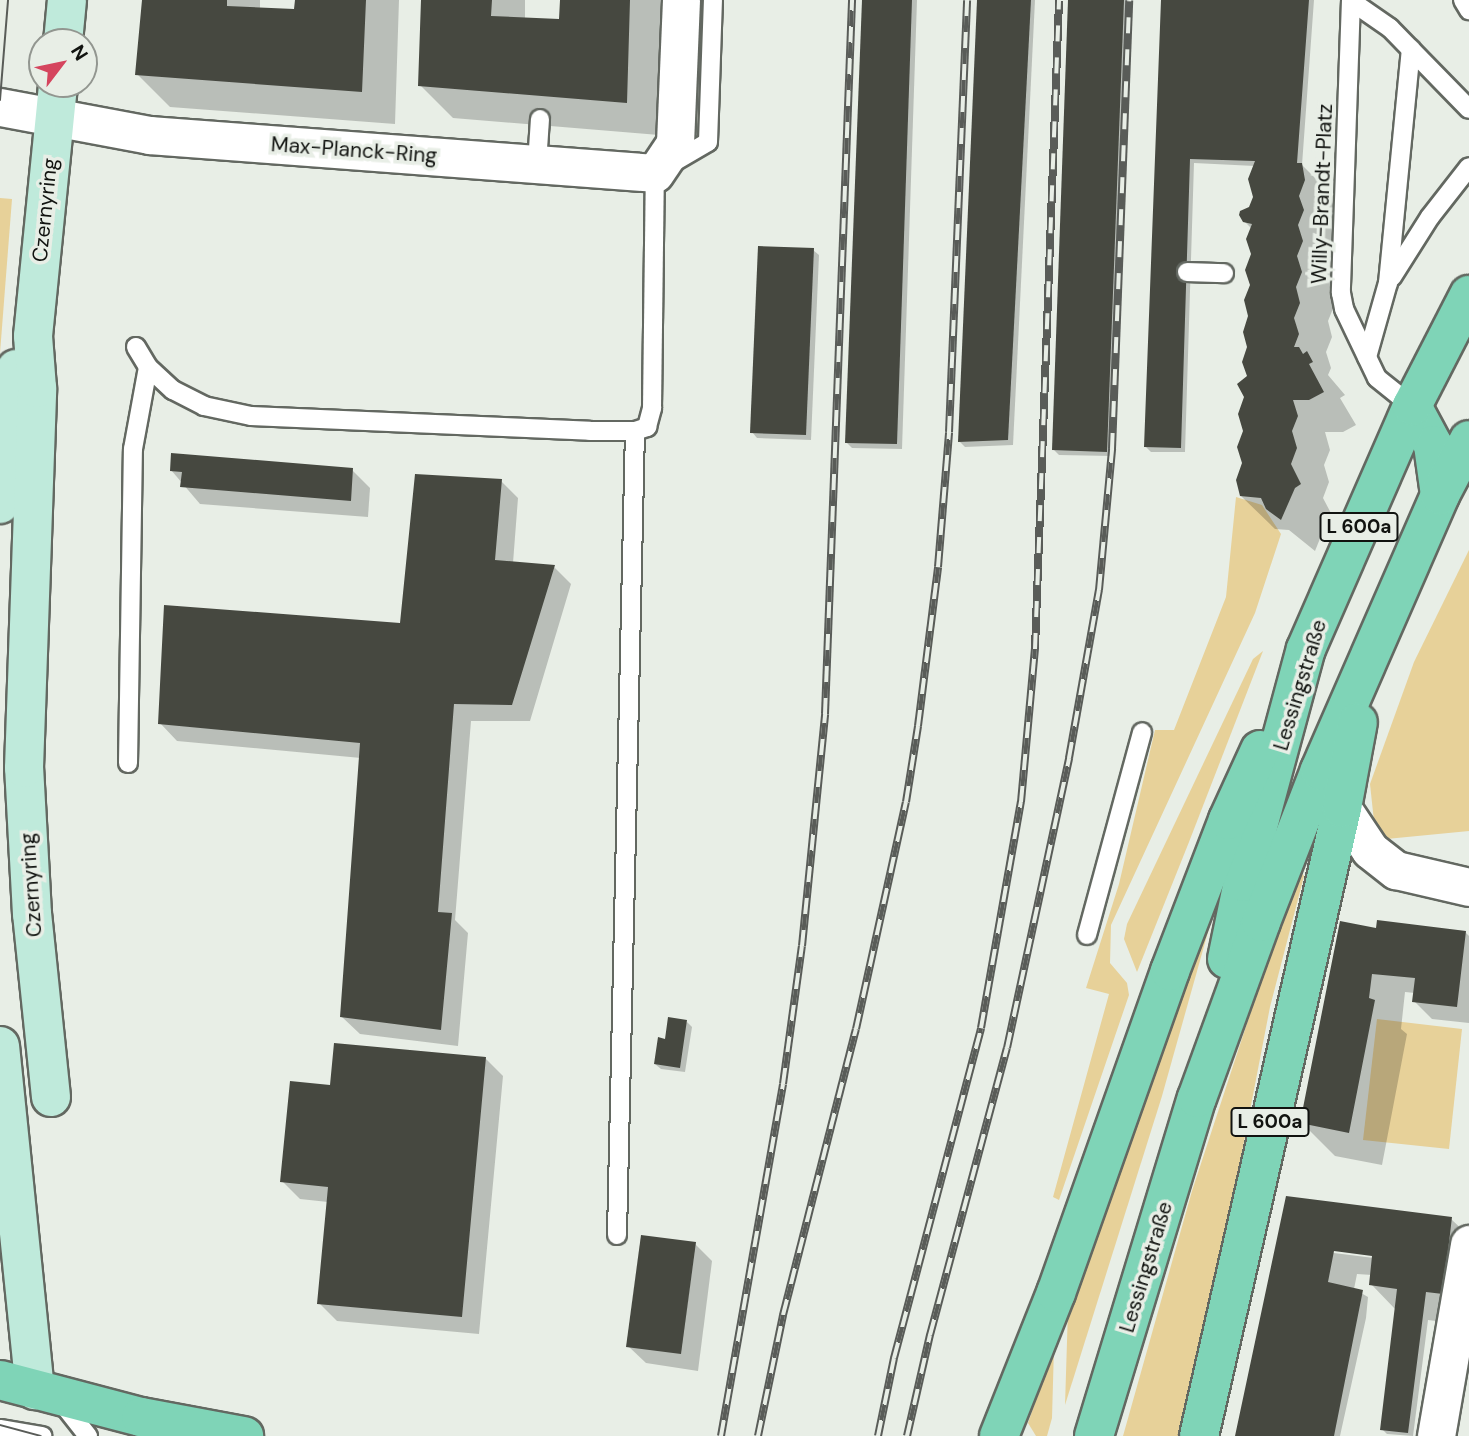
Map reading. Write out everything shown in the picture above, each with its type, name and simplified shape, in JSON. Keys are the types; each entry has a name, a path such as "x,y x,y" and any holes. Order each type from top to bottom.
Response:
{"main road":[{"path":"64,28 67,0"},
{"name":"Czernyring","path":"51,1097 32,914 24,768 37,388 33,336 57,100"},
{"name":"Lessingstraße","path":"1197,1098 1243,882 1307,649 1412,406 1469,295"},
{"name":"Czernyring","path":"0,504 14,372 33,336"},
{"path":"1412,406 1433,445 1454,467"},
{"name":"Lessingstraße","path":"1094,1436 1197,1098 1320,770 1454,467"},
{"name":"L 600a","path":"1199,1436 1342,808 1374,644"},
{"name":"L 600a","path":"999,1436 1056,1293 1170,971 1228,820 1307,649"},
{"name":"Czernyring","path":"0,755 26,673"},
{"path":"0,1046 23,1390 141,1417 244,1436"}],"street":[{"path":"655,173 660,0"},
{"path":"655,173 675,143 681,0"},
{"name":"Max-Planck-Ring","path":"0,107 57,100 149,135 655,173"},
{"path":"1342,808 1370,850 1396,870 1469,887"},
{"path":"1436,1436 1469,1244"}],"lane":[{"path":"136,347 148,367 173,390 204,406 251,416 635,431 647,427 652,408 655,173 708,142 713,0"},
{"path":"1462,0 1469,10"},
{"path":"1351,1 1390,28 1469,109"},
{"name":"Willy-Brandt-Platz","path":"1351,1 1341,293 1344,309 1377,378 1412,406"},
{"path":"1367,357 1388,283 1411,49"},
{"path":"537,164 540,119"},
{"path":"1388,283 1430,218 1469,167"},
{"path":"1187,272 1224,273"},
{"path":"128,763 133,449 148,367"},
{"path":"617,1235 635,431"},
{"path":"1087,935 1142,732"},
{"path":"23,1390 88,1436"},
{"path":"0,1429 42,1436"}],"shaded area":[{"path":"0,198 12,199 0,353"},
{"path":"1236,497 1262,505 1281,534 1255,613 1111,925 1110,963 1127,983 1129,995 1059,1200 1053,1197 1109,994 1086,988 1119,884 1155,730 1174,730 1226,597"},
{"path":"1469,550 1469,831 1376,840 1370,784 1414,662"},
{"path":"1263,651 1137,972 1124,939 1127,924 1253,659"},
{"path":"1298,868 1304,876 1270,1007 1187,1436 1123,1436 1192,1191"},
{"path":"1224,875 1162,1096 1065,1405 1068,1309"},
{"path":"1377,1019 1462,1029 1449,1149 1363,1140"},
{"path":"1054,1347 1052,1418 1047,1436 1036,1436 1028,1423"}],"building":[{"path":"142,0 227,0 227,6 294,9 295,0 366,0 362,92 135,75"},
{"path":"421,0 492,0 491,16 559,19 560,0 630,0 627,103 418,86"},
{"path":"862,0 912,0 897,444 845,443"},
{"path":"977,0 1031,0 1008,440 958,442"},
{"path":"1068,0 1124,0 1107,452 1052,450"},
{"path":"1161,0 1309,0 1297,163 1302,163 1305,180 1299,196 1304,210 1298,225 1303,241 1297,256 1302,272 1296,287 1300,303 1294,318 1299,334 1294,347 1299,347 1303,354 1307,351 1313,362 1309,364 1324,392 1309,400 1293,400 1298,416 1292,431 1297,448 1291,464 1301,484 1295,488 1281,520 1266,509 1261,498 1240,496 1236,480 1242,463 1237,447 1243,431 1238,414 1244,397 1237,384 1247,376 1242,362 1247,347 1243,332 1248,316 1244,300 1250,285 1245,270 1251,254 1246,239 1252,224 1243,222 1239,215 1240,211 1249,207 1253,197 1248,179 1255,161 1190,159 1181,448 1144,447"},
{"path":"758,246 814,248 806,435 750,433"},
{"path":"171,453 353,468 351,501 180,487 182,472 170,471"},
{"path":"415,474 502,479 495,560 555,565 512,705 454,704 438,912 452,913 441,1030 340,1017 360,743 158,724 164,605 400,623"},
{"path":"1377,920 1466,931 1457,1007 1412,1002 1415,978 1372,974 1369,998 1375,1000 1349,1133 1300,1123 1340,921 1376,928"},
{"path":"668,1017 687,1020 680,1068 654,1064 658,1037 665,1039"},
{"path":"334,1043 486,1057 462,1317 317,1304 328,1187 280,1182 290,1081 330,1085"},
{"path":"1286,1196 1452,1217 1443,1294 1426,1292 1408,1433 1380,1430 1397,1289 1369,1285 1372,1256 1334,1251 1328,1282 1363,1290 1334,1436 1235,1436"},
{"path":"641,1235 696,1242 681,1354 626,1347"}],"tram line":[{"path":"0,100 8,0"},
{"path":"0,1425 41,1436"}],"railway":[{"path":"721,1436 783,1084 802,946 825,714 852,0"},
{"path":"758,1436 783,1315 856,1029 906,802 918,726 938,567 949,432 967,0"},
{"path":"878,1436 894,1358 981,1028 1021,802 1035,649 1059,0"},
{"path":"907,1436 930,1335 1007,1048 1069,758 1099,590 1112,449 1129,0"}]}
